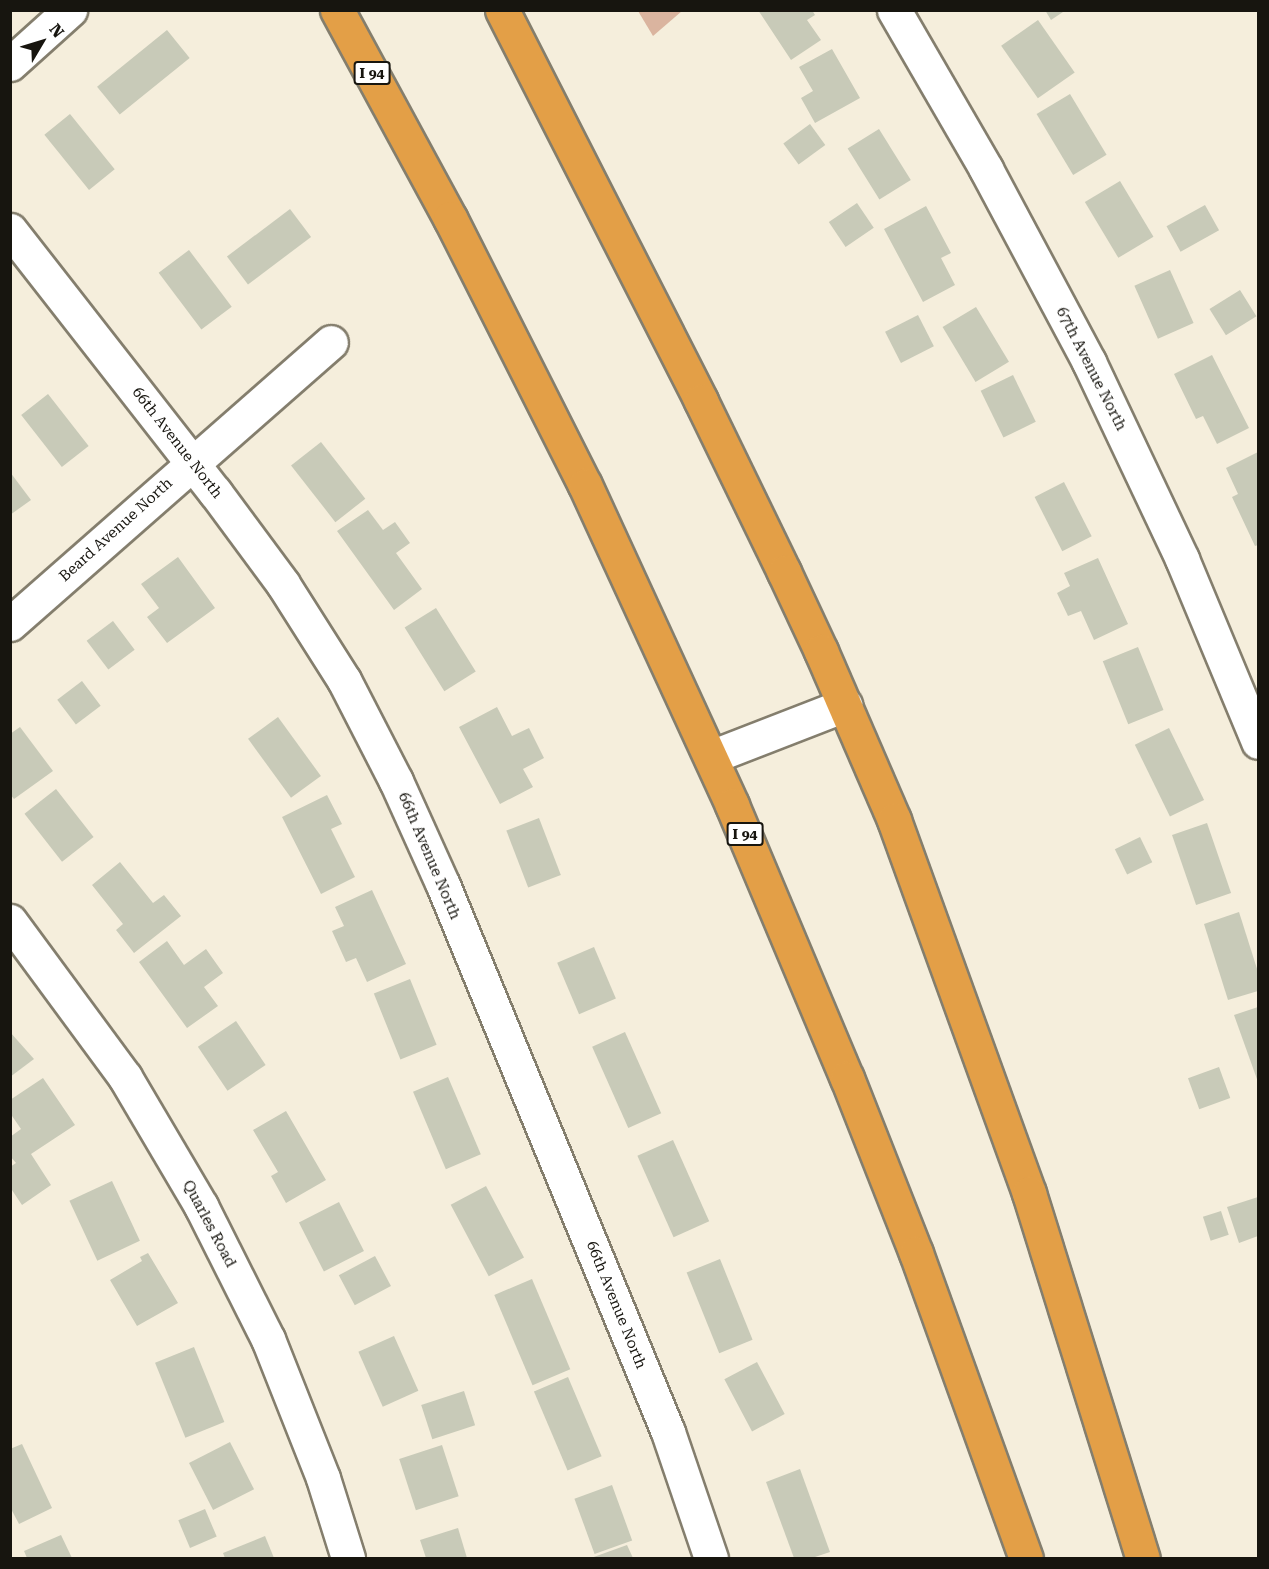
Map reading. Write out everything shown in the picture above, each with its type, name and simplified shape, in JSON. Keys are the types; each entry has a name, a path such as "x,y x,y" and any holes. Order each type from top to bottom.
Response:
{"highway":[{"path":"322,10 405,135"},
{"name":"I 94","path":"337,10 405,135 585,484 711,757 782,919 860,1111 980,1426 1026,1558"},
{"path":"493,10 562,130"},
{"path":"502,10 701,401 845,705 894,820 1029,1193 1143,1558"}],"street":[{"path":"10,64 70,10"},
{"name":"67th Avenue North","path":"894,10 986,169 1089,362 1182,559 1258,742"},
{"name":"66th Avenue North","path":"10,230 192,463 283,584 344,680 396,781 443,885 668,1432 711,1558"},
{"name":"Beard Avenue North","path":"10,624 331,342"},
{"path":"711,757 845,705"},
{"name":"Quarles Road","path":"10,921 125,1077 201,1206 268,1339 323,1478 348,1558"}],"shaded area":[{"path":"638,11 682,11 653,36"}],"building":[{"path":"758,10 812,10 815,15 807,20 821,40 791,60"},
{"path":"1045,10 1066,10 1051,20"},
{"path":"1038,20 1075,72 1038,98 1001,46"},
{"path":"167,30 190,58 120,115 97,87"},
{"path":"832,49 860,98 815,123 801,98 813,91 799,67"},
{"path":"1070,94 1107,155 1073,175 1037,114"},
{"path":"70,114 115,169 89,190 44,135"},
{"path":"810,124 825,145 799,164 783,143"},
{"path":"879,129 911,180 879,199 848,149"},
{"path":"1120,181 1153,237 1118,258 1085,202"},
{"path":"857,203 874,228 846,247 829,222"},
{"path":"1205,205 1219,230 1181,252 1167,226"},
{"path":"926,206 951,253 941,258 955,285 923,302 884,229"},
{"path":"290,209 311,237 248,284 227,257"},
{"path":"189,250 232,307 201,330 159,273"},
{"path":"1170,270 1194,323 1158,339 1134,286"},
{"path":"1240,290 1256,316 1226,335 1209,309"},
{"path":"976,307 1009,362 976,382 943,327"},
{"path":"918,315 934,346 901,363 885,332"},
{"path":"1212,355 1249,428 1217,444 1203,416 1196,419 1174,374"},
{"path":"1013,375 1036,422 1003,438 981,391"},
{"path":"48,394 89,446 62,467 21,415"},
{"path":"321,442 365,499 335,522 291,465"},
{"path":"1258,452 1258,545 1255,546 1232,497 1238,494 1226,468"},
{"path":"10,472 31,500 10,515"},
{"path":"1064,482 1092,536 1062,551 1035,497"},
{"path":"368,510 383,530 395,522 410,543 396,553 422,589 394,610 337,531"},
{"path":"178,557 215,608 167,643 147,617 159,608 141,584"},
{"path":"1098,558 1128,624 1094,640 1081,611 1068,616 1057,593 1070,586 1064,573"},
{"path":"436,608 476,672 444,691 405,628"},
{"path":"113,621 135,650 108,670 87,641"},
{"path":"1138,647 1163,710 1128,724 1103,661"},
{"path":"82,681 101,706 76,724 57,700"},
{"path":"497,707 512,736 529,728 544,758 523,769 533,787 500,804 459,727"},
{"path":"278,717 321,776 291,798 248,739"},
{"path":"20,727 53,771 14,799 10,794 10,734"},
{"path":"1169,728 1204,800 1170,817 1135,745"},
{"path":"56,789 94,837 62,862 24,814"},
{"path":"327,795 342,824 331,829 355,877 321,894 282,817"},
{"path":"539,818 561,875 528,887 506,831"},
{"path":"1207,823 1231,893 1196,905 1172,835"},
{"path":"1140,837 1152,862 1127,874 1115,849"},
{"path":"120,862 153,903 164,895 181,916 134,953 116,930 123,924 92,885"},
{"path":"372,890 406,964 367,982 356,958 346,962 332,931 344,926 335,907"},
{"path":"1239,912 1258,972 1258,991 1228,1000 1204,924"},
{"path":"167,941 184,965 206,949 223,973 204,987 218,1006 187,1028 139,962"},
{"path":"594,947 616,999 579,1014 557,963"},
{"path":"410,979 437,1045 400,1059 374,994"},
{"path":"1258,1007 1258,1082 1234,1015"},
{"path":"236,1021 266,1065 228,1091 198,1047"},
{"path":"10,1032 34,1059 10,1077"},
{"path":"625,1032 661,1113 628,1128 592,1047"},
{"path":"1219,1067 1230,1098 1199,1109 1188,1078"},
{"path":"448,1077 481,1154 446,1169 413,1092"},
{"path":"43,1078 75,1125 31,1154 51,1185 22,1205 10,1187 10,1167 16,1163 10,1156 10,1137 21,1129 10,1113 10,1100"},
{"path":"286,1111 326,1180 286,1203 271,1176 278,1172 253,1130"},
{"path":"673,1140 709,1221 674,1237 637,1156"},
{"path":"112,1181 140,1241 97,1261 69,1201"},
{"path":"486,1186 524,1258 489,1276 451,1205"},
{"path":"1258,1197 1258,1236 1239,1243 1227,1207"},
{"path":"339,1202 364,1251 324,1271 299,1222"},
{"path":"1221,1211 1229,1235 1211,1241 1203,1217"},
{"path":"148,1253 178,1303 137,1326 110,1280 142,1261 140,1257"},
{"path":"375,1256 391,1286 355,1305 339,1275"},
{"path":"720,1259 753,1340 719,1353 687,1272"},
{"path":"532,1279 570,1369 533,1385 494,1295"},
{"path":"394,1336 418,1391 383,1407 358,1352"},
{"path":"194,1347 224,1422 185,1438 155,1363"},
{"path":"757,1362 785,1414 752,1431 724,1379"},
{"path":"568,1377 602,1456 568,1471 534,1391"},
{"path":"464,1391 475,1425 432,1439 421,1405"},
{"path":"230,1442 254,1489 213,1510 189,1463"},
{"path":"22,1444 52,1508 19,1524 10,1507 10,1449"},
{"path":"442,1445 459,1496 416,1510 399,1459"},
{"path":"800,1469 830,1552 812,1558 794,1558 766,1482"},
{"path":"612,1485 632,1540 595,1554 574,1499"},
{"path":"205,1509 217,1537 190,1548 178,1520"},
{"path":"458,1528 467,1558 426,1558 420,1540"},
{"path":"61,1535 72,1558 27,1558 24,1551"},
{"path":"265,1536 274,1558 225,1558 223,1553"},
{"path":"627,1545 633,1558 591,1558"}]}
